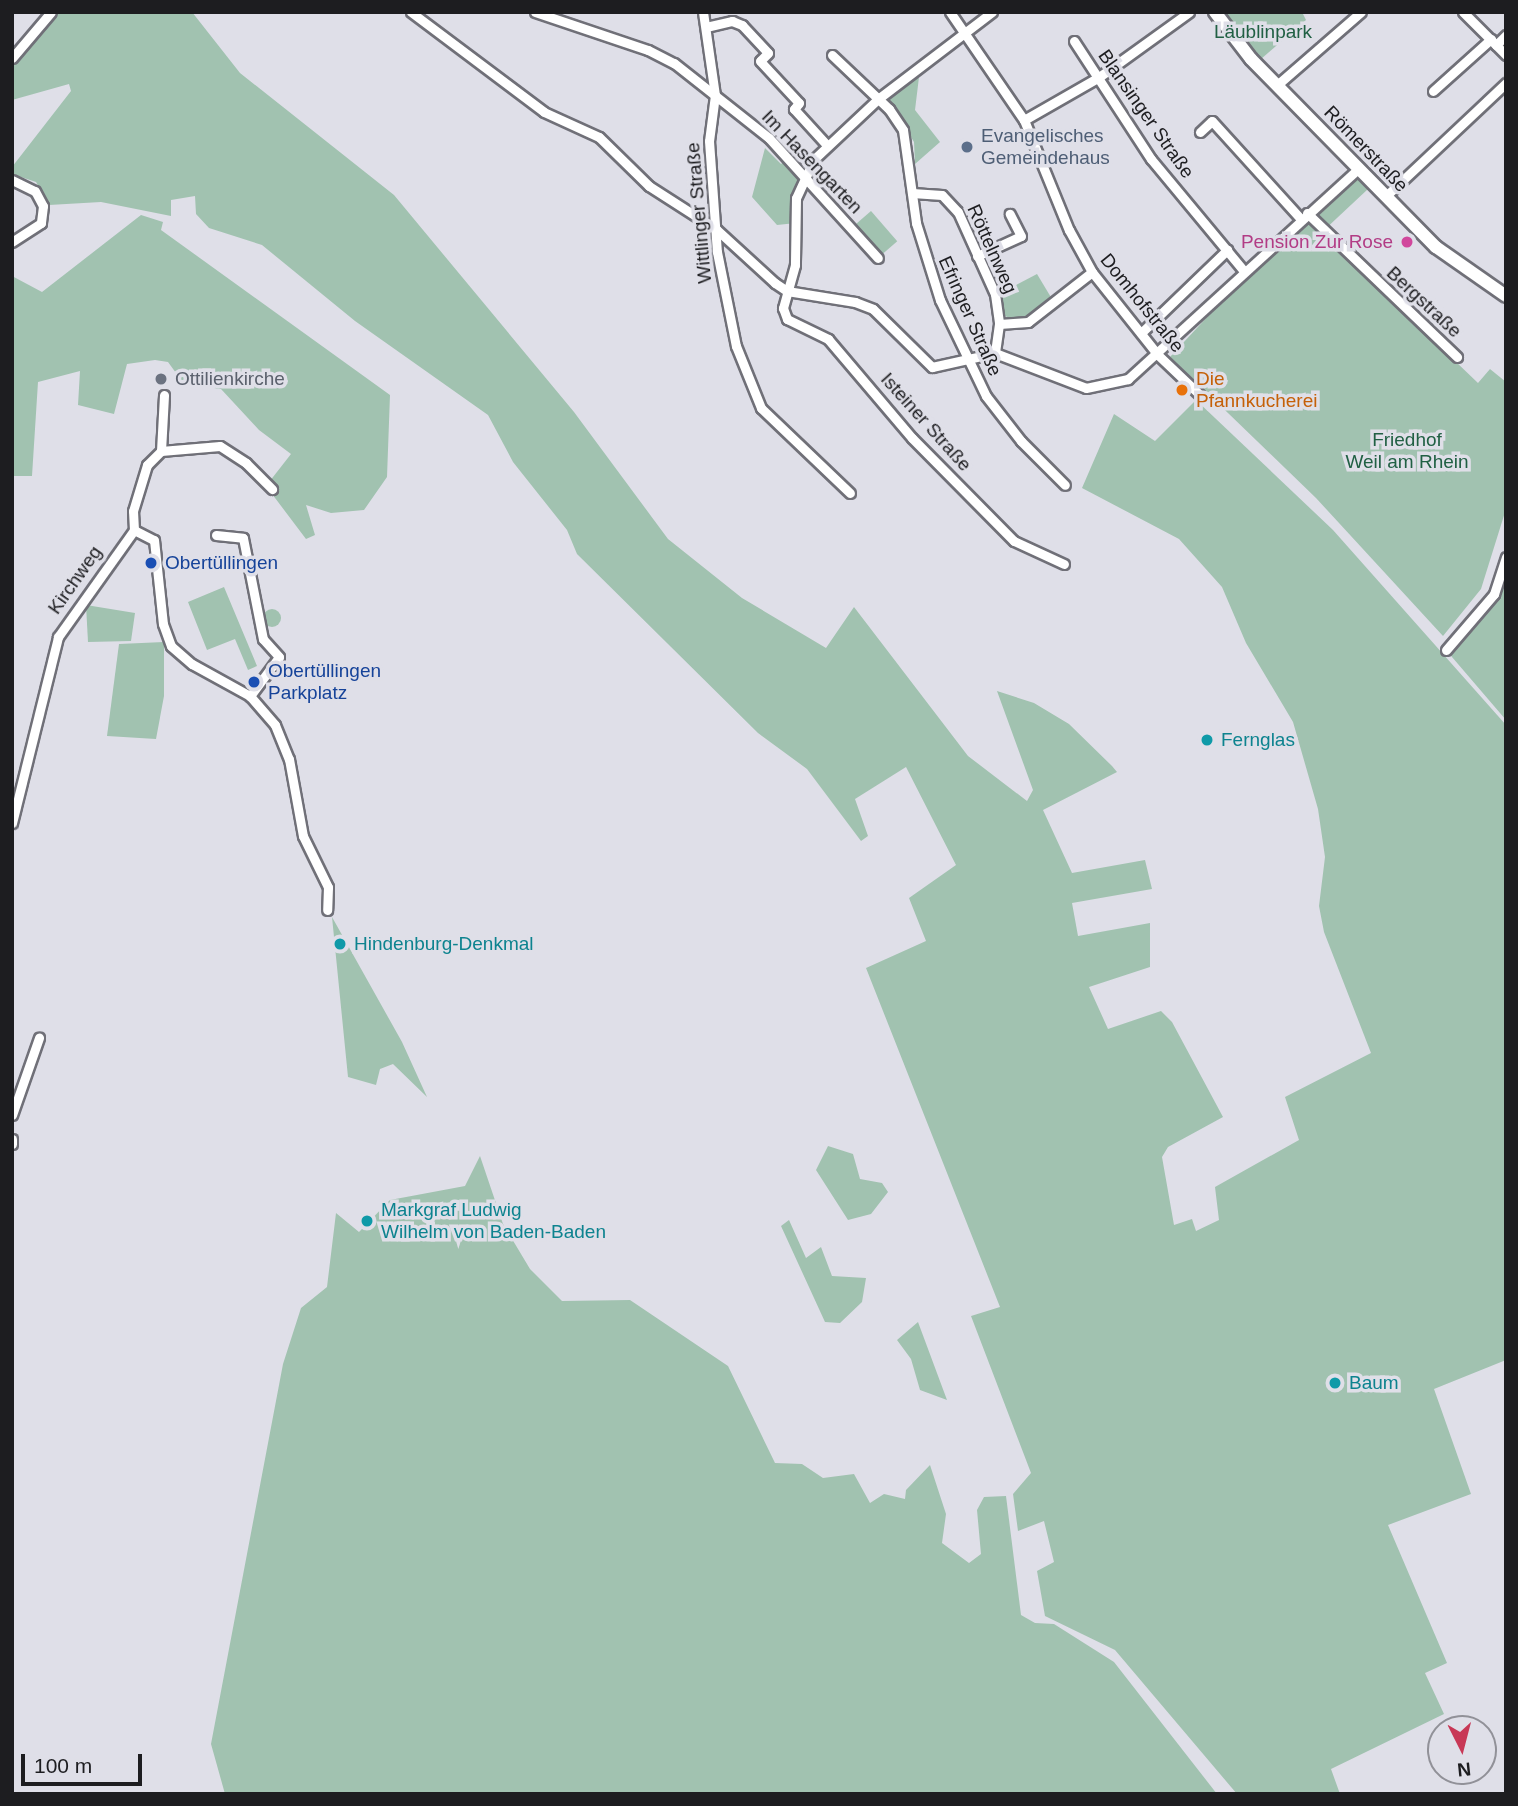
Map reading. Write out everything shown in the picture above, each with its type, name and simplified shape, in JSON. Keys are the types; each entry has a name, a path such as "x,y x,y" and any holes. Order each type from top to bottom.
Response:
{"street":[{"path":"12,58 51,12"},
{"path":"411,12 544,112 598,136 662,197 716,229 787,291 844,299 873,309 932,367 995,353 1071,384 1101,388 1128,379 1158,355 1243,270 1358,169"},
{"name":"Im Hasengarten","path":"535,12 648,50 674,63 769,138 878,258"},
{"name":"Wittlinger Straße","path":"703,12 715,95 709,141 716,229 731,325 761,408 850,493"},
{"name":"Domhofstraße","path":"950,12 1024,120 1069,230 1092,272 1158,355 1200,395"},
{"path":"787,291 794,265 796,198 804,175 826,144 879,98 968,36 992,12"},
{"path":"1024,120 1099,77 1189,12"},
{"name":"Römerstraße","path":"1215,12 1233,39 1436,247 1506,296"},
{"path":"1278,85 1361,12"},
{"path":"1463,12 1506,55"},
{"path":"706,26 733,21 742,26 768,53 760,61 799,103 793,109 826,144"},
{"path":"1433,91 1493,42 1506,35"},
{"name":"Blansinger Straße","path":"1074,41 1151,159 1243,270"},
{"name":"Efringer Straße","path":"832,55 879,98 907,138 912,192 927,267 967,358 1006,422 1065,485"},
{"path":"1386,196 1506,83"},
{"name":"Bergstraße","path":"1200,132 1212,121 1304,216 1457,357"},
{"path":"12,180 35,191 43,213 35,230 12,242"},
{"name":"Röttelnweg","path":"912,192 936,193 950,201 995,294 999,324 995,353"},
{"path":"977,256 1021,236 1010,214"},
{"path":"1141,333 1227,250"},
{"path":"999,324 1028,322 1092,272"},
{"name":"Isteiner Straße","path":"787,291 787,319 828,339 912,438 1021,546 1064,564"},
{"name":"Kirchweg","path":"12,823 58,637 134,530 133,511 147,465 161,450 164,396"},
{"path":"161,450 220,446 246,463 272,489"},
{"path":"134,530 154,540 163,624 171,646 191,664 250,696 283,742 299,824 328,887 327,910"},
{"path":"216,535 243,538 263,639 279,657 250,696"},
{"path":"1446,650 1494,594 1506,556"},
{"path":"12,1115 39,1038"}],"green space":[{"path":"58,12 192,12 240,73 394,195 574,412 668,539 742,598 826,648 854,607 968,756 1027,801 1033,790 997,691 1034,703 1069,724 1112,766 1117,772 1043,810 1072,873 1145,860 1152,889 1072,903 1078,936 1150,923 1150,967 1089,987 1108,1029 1161,1011 1172,1022 1223,1117 1168,1147 1162,1157 1174,1225 1192,1219 1196,1231 1219,1220 1215,1187 1299,1140 1285,1097 1371,1053 1324,932 1319,906 1325,857 1318,809 1293,722 1246,643 1222,587 1179,539 1082,488 1114,414 1155,441 1196,400 1333,530 1506,725 1506,1360 1434,1389 1471,1494 1388,1525 1447,1663 1425,1673 1444,1714 1427,1715 1427,1722 1331,1769 1340,1794 1237,1794 1115,1650 1045,1616 1037,1571 1054,1562 1044,1521 1018,1531 1013,1494 1031,1473 971,1316 1000,1307 866,968 926,941 909,898 956,865 906,767 855,799 868,836 861,841 807,769 758,733 577,554 567,530 513,462 488,415 355,321 262,245 209,228 196,214 195,196 171,200 171,216 101,202 49,205 36,182 12,174 12,167 71,91 69,84 12,100 12,67"},
{"name":"Läublinpark","path":"1222,12 1302,12 1306,20 1261,59"},
{"path":"919,77 915,110 940,142 915,164 914,142 887,98"},
{"path":"765,148 781,164 788,158 804,175 796,223 777,225 752,197"},
{"path":"1353,173 1368,189 1323,231 1308,215"},
{"path":"871,211 897,241 878,258 851,228"},
{"path":"141,215 163,222 161,230 390,395 387,477 364,510 331,513 306,505 315,535 306,539 266,486 291,454 259,430 221,389 184,384 168,362 155,360 127,364 114,414 78,405 80,371 38,382 32,476 12,476 12,276 42,292"},
{"name":"Friedhof Weil am Rhein","path":"1310,222 1478,383 1490,369 1506,382 1506,509 1481,589 1443,636 1316,498 1170,357 1249,272"},
{"path":"1037,274 1052,299 1030,317 1014,320 1003,315 1001,293"},
{"path":"1506,565 1506,720 1446,650 1487,605"},
{"path":"224,587 257,666 248,670 235,639 207,650 188,602"},
{"path":"86,605 135,613 131,641 88,642"},
{"path":"272,609 278,612 281,618 278,624 272,627 266,624 263,618 266,612"},
{"path":"164,642 164,696 156,739 107,736 119,644"},
{"path":"332,917 402,1042 427,1097 393,1064 380,1069 376,1085 348,1077"},
{"path":"828,1146 853,1154 860,1179 882,1183 888,1192 871,1214 848,1220 816,1170"},
{"path":"480,1156 503,1224 530,1269 562,1301 630,1300 728,1366 775,1463 802,1464 823,1478 854,1474 870,1503 884,1494 905,1499 906,1490 930,1465 946,1514 942,1543 969,1563 981,1554 977,1510 984,1497 1006,1496 1021,1615 1035,1623 1054,1624 1114,1662 1217,1794 225,1794 211,1744 283,1364 301,1308 327,1287 336,1213 359,1232 390,1200 465,1186"},
{"path":"789,1220 806,1258 821,1247 832,1276 866,1278 862,1302 840,1323 825,1322 781,1226"},
{"path":"918,1322 947,1400 920,1390 911,1359 897,1340"}],"place":[{"name":"Evangelisches Gemeindehaus","path":"967,147"},
{"name":"Pension Zur Rose","path":"1407,242"},
{"name":"Ottilienkirche","path":"161,379"},
{"name":"Die Pfannkucherei","path":"1182,390"},
{"name":"Obertüllingen","path":"151,563"},
{"name":"Obertüllingen Parkplatz","path":"254,682"},
{"name":"Fernglas","path":"1207,740"},
{"name":"Hindenburg-Denkmal","path":"340,944"},
{"name":"Markgraf Ludwig Wilhelm von Baden-Baden","path":"367,1221"},
{"name":"Baum","path":"1335,1383"}]}
